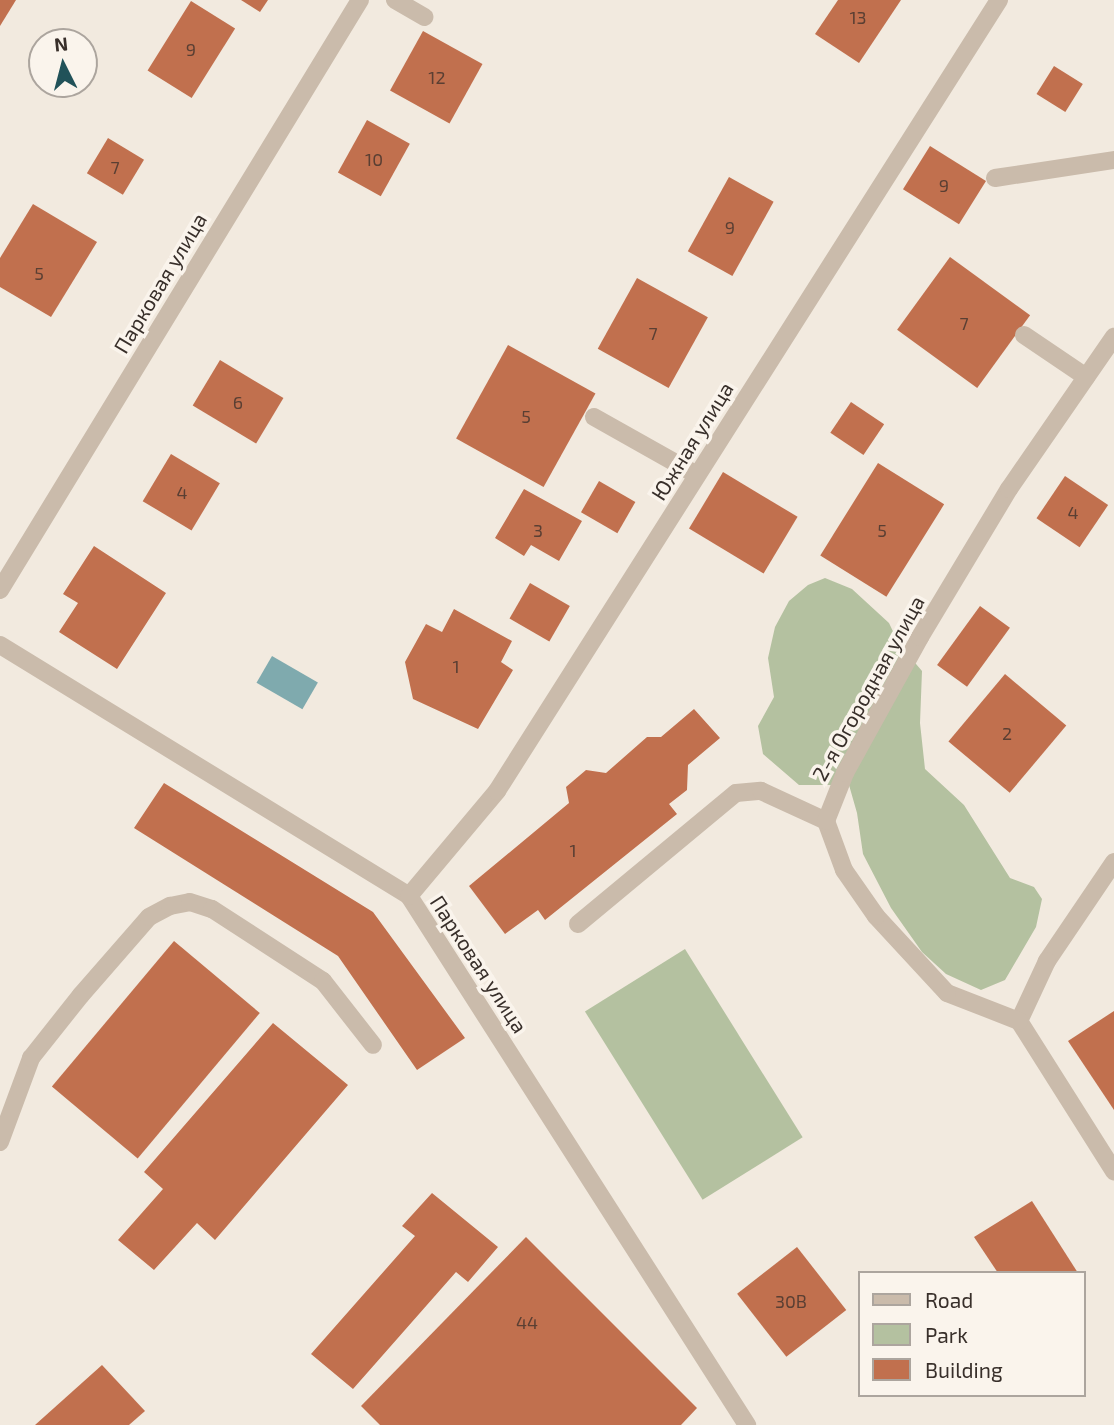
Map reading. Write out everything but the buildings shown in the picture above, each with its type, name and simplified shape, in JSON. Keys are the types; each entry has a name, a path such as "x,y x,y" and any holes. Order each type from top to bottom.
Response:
{"street":[{"name":"Парковая улица","path":"0,590 360,0"},
{"path":"395,0 424,17"},
{"name":"Южная улица","path":"409,896 497,791 999,0"},
{"path":"995,178 1114,160"},
{"path":"1024,335 1086,377"},
{"name":"2-я Огородная улица","path":"827,821 845,773 920,637 1009,489 1114,337"},
{"path":"594,417 697,475"},
{"name":"Парковая улица","path":"0,645 409,896 747,1425"},
{"path":"578,924 736,793 761,791 827,821 829,836 844,870 876,916 947,993 1019,1021 1114,1171"},
{"path":"1019,1021 1047,961 1114,862"},
{"path":"0,1142 31,1058 149,917 170,906 190,902 212,909 323,981 373,1045"}],"green space":[{"path":"825,578 852,589 889,623 899,644 922,671 920,723 925,769 964,805 1010,878 1034,887 1042,899 1036,927 1005,980 981,990 946,974 922,952 891,908 863,854 857,813 849,785 799,785 763,754 758,726 774,697 768,658 775,627 789,601 808,585"},
{"path":"685,949 803,1137 703,1200 585,1012"}],"water":[{"path":"272,656 318,682 302,709 256,683"}]}
